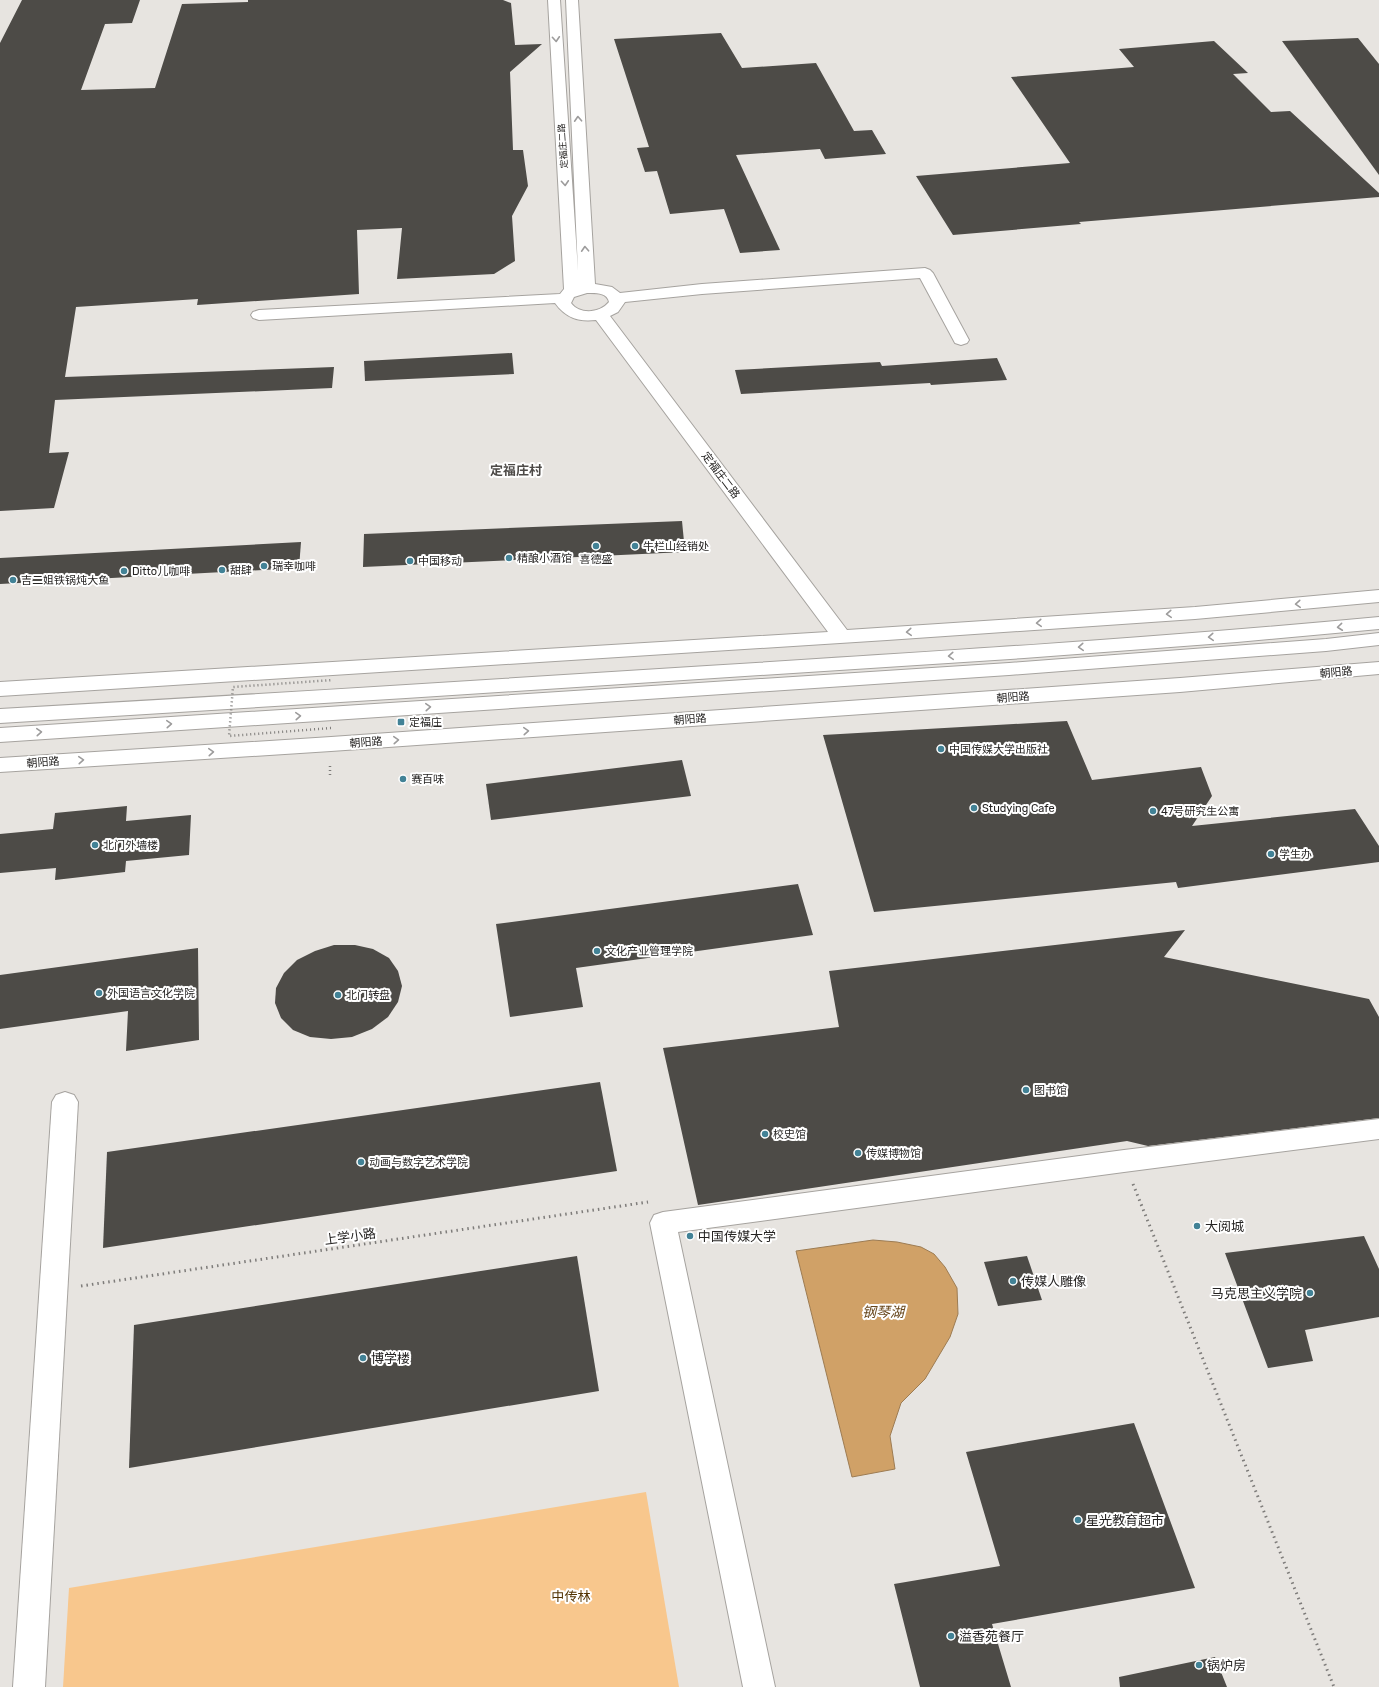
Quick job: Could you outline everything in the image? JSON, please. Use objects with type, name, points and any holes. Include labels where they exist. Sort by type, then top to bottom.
[{"type":"main road","name":"定福庄二路","points":[[554,0],[574,292]]},
{"type":"main road","name":"定福庄二路","points":[[572,0],[574,292]]},
{"type":"main road","points":[[616,298],[702,289],[925,273],[961,340]]},
{"type":"main road","points":[[259,315],[603,289],[612,293],[616,298],[617,303],[613,309],[600,314],[583,315],[570,311],[564,305],[574,292]]},
{"type":"main road","name":"定福庄二路","points":[[600,314],[842,637]]},
{"type":"main road","points":[[0,689],[842,637],[1314,603],[1379,596]]},
{"type":"main road","points":[[0,716],[340,697],[1004,653],[1379,623]]},
{"type":"main road","points":[[0,735],[1009,669],[1326,645],[1379,639]]},
{"type":"main road","name":"朝阳路","points":[[0,765],[338,744],[1172,686],[1379,668]]},
{"type":"main road","points":[[29,1687],[65,1102]]},
{"type":"main road","points":[[759,1687],[663,1223],[1124,1161],[1379,1129]]},
{"type":"path","points":[[332,728],[229,736],[233,687],[333,680]]},
{"type":"path","points":[[1124,1161],[1334,1687]]},
{"type":"path","name":"上学小路","points":[[53,1290],[650,1202]]},
{"type":"green space","name":"中传林","points":[[646,1492],[679,1687],[63,1687],[69,1588]]},
{"type":"water","name":"钢琴湖","points":[[873,1240],[897,1242],[921,1247],[934,1254],[945,1267],[957,1288],[958,1314],[950,1337],[925,1379],[901,1403],[890,1436],[895,1469],[852,1477],[796,1251]]},
{"type":"building","points":[[22,0],[140,0],[132,23],[105,24],[81,90],[155,88],[182,4],[248,2],[248,0],[503,0],[511,3],[515,45],[542,44],[510,72],[513,150],[523,150],[528,186],[512,216],[515,261],[494,274],[397,279],[402,228],[357,230],[359,294],[197,305],[198,299],[76,307],[65,377],[334,367],[332,388],[55,400],[49,453],[69,452],[54,508],[0,511],[0,43]]},
{"type":"building","points":[[721,33],[742,68],[816,63],[854,131],[872,130],[886,154],[825,159],[820,149],[736,155],[780,250],[740,253],[724,209],[670,214],[657,171],[645,172],[637,148],[649,147],[614,39]]},
{"type":"building","points":[[1358,38],[1379,64],[1379,175],[1282,41]]},
{"type":"building","points":[[1214,41],[1248,73],[1233,74],[1271,112],[1290,111],[1379,193],[1379,197],[1079,222],[1081,224],[953,235],[916,176],[1070,163],[1011,77],[1134,67],[1119,49]]},
{"type":"building","points":[[512,353],[514,374],[365,381],[364,361]]},
{"type":"building","points":[[997,358],[1007,380],[741,394],[735,370],[880,362],[882,366]]},
{"type":"building","points":[[682,521],[685,552],[363,567],[364,534]]},
{"type":"building","points":[[301,542],[299,568],[0,584],[0,558]]},
{"type":"building","name":"Studying Cafe","points":[[1067,721],[1092,780],[1201,767],[1212,796],[1192,826],[1355,809],[1379,846],[1379,862],[1178,888],[1176,882],[874,912],[823,735]]},
{"type":"building","points":[[682,760],[691,796],[491,820],[486,784]]},
{"type":"building","name":"北门外墙楼","points":[[127,806],[126,821],[191,815],[189,855],[126,861],[125,872],[55,880],[56,868],[0,873],[0,834],[53,829],[55,813]]},
{"type":"building","name":"文化产业管理学院","points":[[798,884],[813,935],[576,968],[583,1007],[510,1017],[496,924]]},
{"type":"building","name":"图书馆","points":[[1185,930],[1164,957],[1369,999],[1379,1017],[1379,1118],[1148,1146],[1127,1141],[698,1205],[663,1048],[839,1027],[829,971]]},
{"type":"building","name":"北门转盘","points":[[334,945],[355,945],[373,949],[389,958],[398,971],[402,986],[398,1002],[388,1017],[372,1029],[352,1037],[331,1039],[310,1037],[293,1030],[281,1018],[275,1003],[276,988],[284,973],[297,960],[315,951]]},
{"type":"building","name":"外国语言文化学院","points":[[198,948],[199,1040],[126,1051],[128,1011],[0,1029],[0,975]]},
{"type":"building","name":"动画与数字艺术学院","points":[[600,1082],[617,1171],[103,1248],[107,1152]]},
{"type":"building","name":"马克思主义学院","points":[[1364,1236],[1379,1269],[1379,1317],[1305,1330],[1313,1361],[1268,1368],[1225,1253]]},
{"type":"building","name":"博学楼","points":[[577,1256],[599,1391],[129,1468],[134,1325]]},
{"type":"building","name":"传媒人雕像","points":[[1027,1256],[1042,1300],[998,1306],[984,1262]]},
{"type":"building","name":"星光教育超市","points":[[1134,1423],[1195,1588],[992,1624],[1011,1687],[920,1687],[894,1584],[1000,1566],[966,1452]]},
{"type":"building","name":"锅炉房","points":[[1215,1657],[1227,1687],[1120,1687],[1119,1677]]},
{"type":"place","name":"喜德盛","points":[[596,546]]},
{"type":"place","name":"牛栏山经销处","points":[[635,546]]},
{"type":"place","name":"精酿小酒馆","points":[[509,558]]},
{"type":"place","name":"中国移动","points":[[410,561]]},
{"type":"place","name":"瑞幸咖啡","points":[[264,566]]},
{"type":"place","name":"甜肆","points":[[222,570]]},
{"type":"place","name":"Ditto儿咖啡","points":[[124,571]]},
{"type":"place","name":"吉二姐铁锅炖大鱼","points":[[13,580]]},
{"type":"place","name":"定福庄","points":[[401,722]]},
{"type":"place","name":"中国传媒大学出版社","points":[[941,749]]},
{"type":"place","name":"赛百味","points":[[403,779]]},
{"type":"place","name":"Studying Cafe","points":[[974,808]]},
{"type":"place","name":"47号研究生公寓","points":[[1153,811]]},
{"type":"place","name":"北门外墙楼","points":[[95,845]]},
{"type":"place","name":"学生办","points":[[1271,854]]},
{"type":"place","name":"文化产业管理学院","points":[[597,951]]},
{"type":"place","name":"外国语言文化学院","points":[[99,993]]},
{"type":"place","name":"北门转盘","points":[[338,995]]},
{"type":"place","name":"图书馆","points":[[1026,1090]]},
{"type":"place","name":"校史馆","points":[[765,1134]]},
{"type":"place","name":"传媒博物馆","points":[[858,1153]]},
{"type":"place","name":"动画与数字艺术学院","points":[[361,1162]]},
{"type":"place","name":"大阅城","points":[[1197,1226]]},
{"type":"place","name":"中国传媒大学","points":[[690,1236]]},
{"type":"place","name":"传媒人雕像","points":[[1013,1281]]},
{"type":"place","name":"马克思主义学院","points":[[1310,1293]]},
{"type":"place","name":"博学楼","points":[[363,1358]]},
{"type":"place","name":"星光教育超市","points":[[1078,1520]]},
{"type":"place","name":"溢香苑餐厅","points":[[951,1636]]},
{"type":"place","name":"锅炉房","points":[[1199,1665]]},
{"type":"district","name":"定福庄村","points":[[516,470]]}]
